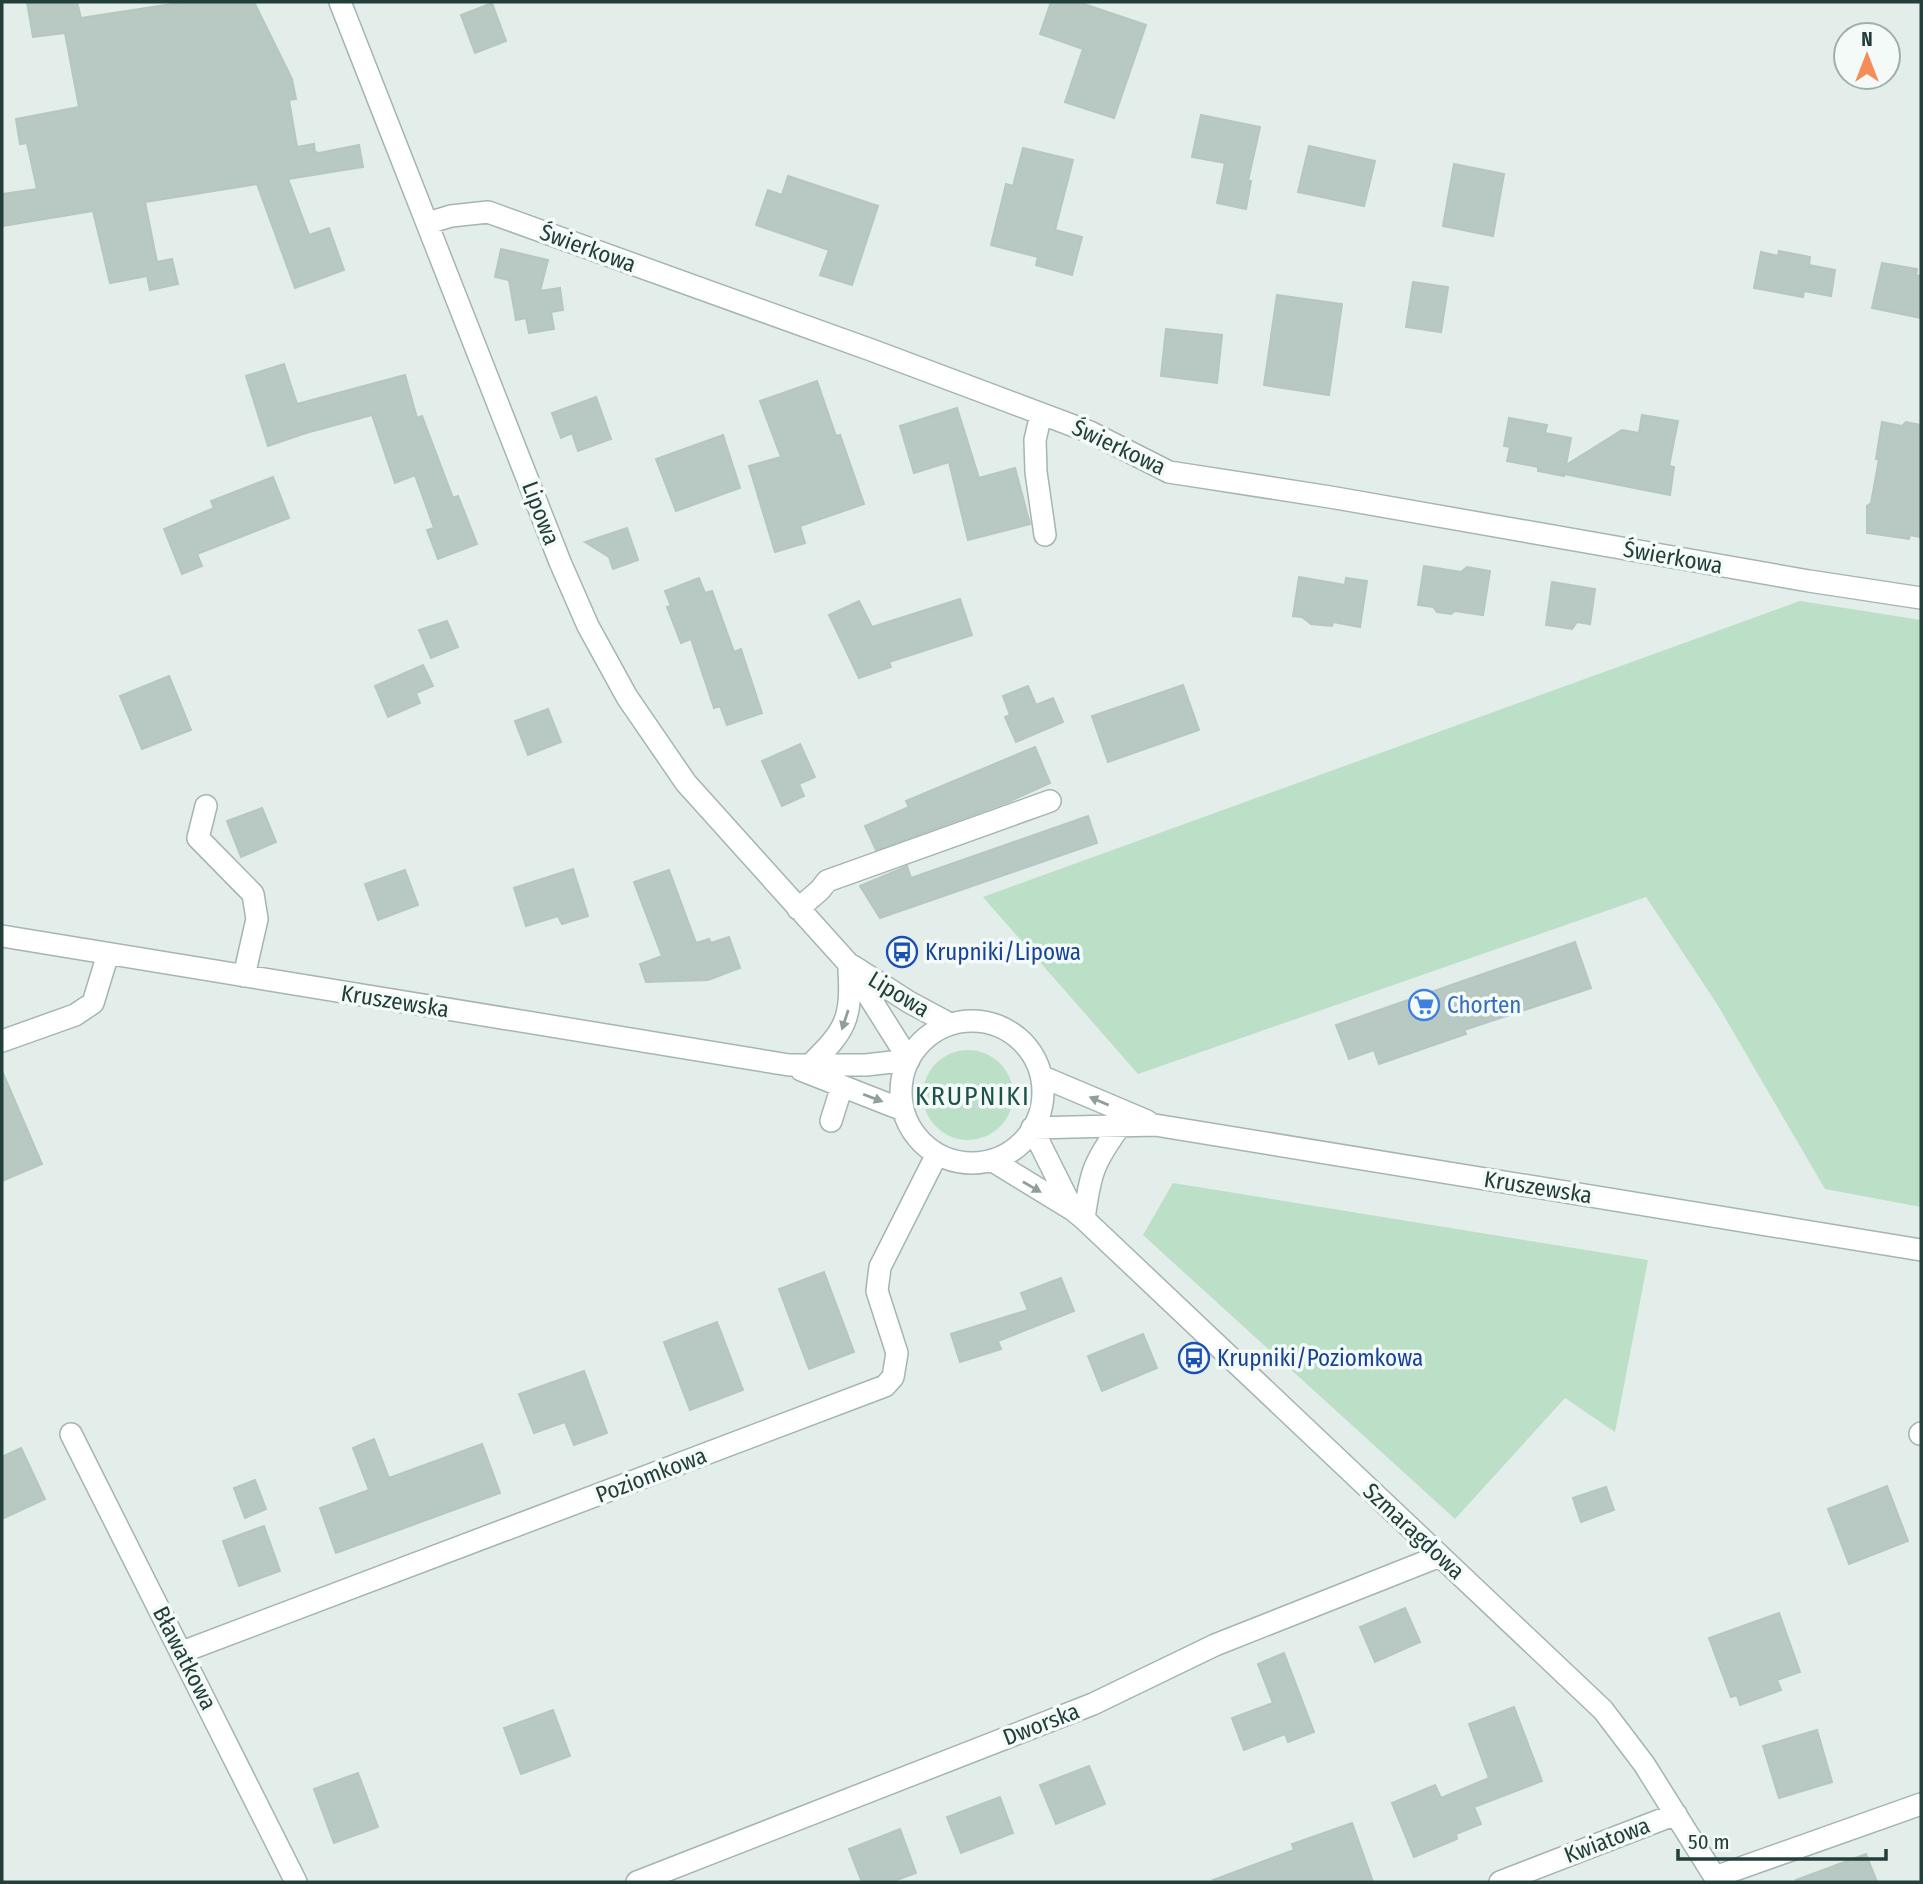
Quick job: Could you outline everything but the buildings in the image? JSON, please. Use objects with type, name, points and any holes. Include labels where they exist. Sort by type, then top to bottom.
[{"type":"street","name":"Lipowa","points":[[340,2],[560,562],[588,626],[627,697],[686,783],[848,963],[909,1060]]},
{"type":"street","name":"Świerkowa","points":[[428,223],[451,216],[488,212],[861,346],[1090,432],[1169,472],[1921,598]]},
{"type":"street","points":[[1041,414],[1035,440],[1036,472],[1045,535]]},
{"type":"street","points":[[798,909],[827,881],[1050,801]]},
{"type":"street","points":[[206,806],[198,838],[253,894],[257,919],[244,976]]},
{"type":"street","name":"Kruszewska","points":[[2,936],[800,1065],[866,1065],[909,1060]]},
{"type":"street","points":[[2,1041],[75,1015],[93,1003],[108,954]]},
{"type":"street","name":"Lipowa","points":[[848,963],[909,1002],[950,1024]]},
{"type":"street","name":"Lipowa","points":[[800,1065],[840,1035],[851,1001],[848,963]]},
{"type":"street","points":[[979,1021],[1007,1030],[1029,1049],[1043,1077],[1042,1106],[1032,1128],[1020,1145],[993,1161],[964,1163],[937,1154],[912,1130],[903,1110],[901,1090],[904,1070],[909,1060],[926,1038],[950,1024],[979,1021]]},
{"type":"street","name":"Kruszewska","points":[[800,1065],[842,1086],[903,1110]]},
{"type":"street","name":"Kruszewska","points":[[1043,1077],[1155,1125]]},
{"type":"street","points":[[831,1121],[842,1086]]},
{"type":"street","name":"Kruszewska","points":[[1032,1128],[1155,1125],[1921,1250]]},
{"type":"street","points":[[1079,1215],[1098,1156],[1120,1126]]},
{"type":"street","name":"Szmaragdowa","points":[[1032,1128],[1079,1215]]},
{"type":"street","name":"Poziomkowa","points":[[182,1652],[885,1386],[893,1377],[897,1353],[877,1291],[880,1267],[937,1154]]},
{"type":"street","name":"Szmaragdowa","points":[[993,1161],[1079,1215],[1603,1710],[1644,1764],[1717,1880]]},
{"type":"street","name":"Bławatkowa","points":[[71,1434],[296,1882]]},
{"type":"street","name":"Dworska","points":[[637,1882],[1093,1704],[1215,1645],[1440,1556]]},
{"type":"street","points":[[1717,1880],[1921,1804]]},
{"type":"street","name":"Kwiatowa","points":[[1500,1882],[1676,1814]]},
{"type":"green space","points":[[1800,601],[1921,620],[1921,1207],[1825,1189],[1717,1004],[1646,897],[1138,1074],[983,897]]},
{"type":"green space","points":[[968,1050],[985,1053],[1000,1063],[1010,1078],[1013,1095],[1010,1112],[1000,1127],[985,1137],[968,1140],[951,1137],[936,1127],[926,1112],[923,1095],[926,1078],[936,1063],[951,1053]]},
{"type":"green space","points":[[1173,1183],[1648,1260],[1615,1432],[1565,1398],[1455,1519],[1143,1235]]},
{"type":"place","name":"Krupniki/Lipowa","points":[[902,952]]},
{"type":"place","name":"Chorten","points":[[1424,1005]]},
{"type":"place","name":"Krupniki/Poziomkowa","points":[[1194,1358]]},
{"type":"district","name":"KRUPNIKI","points":[[973,1096]]}]
